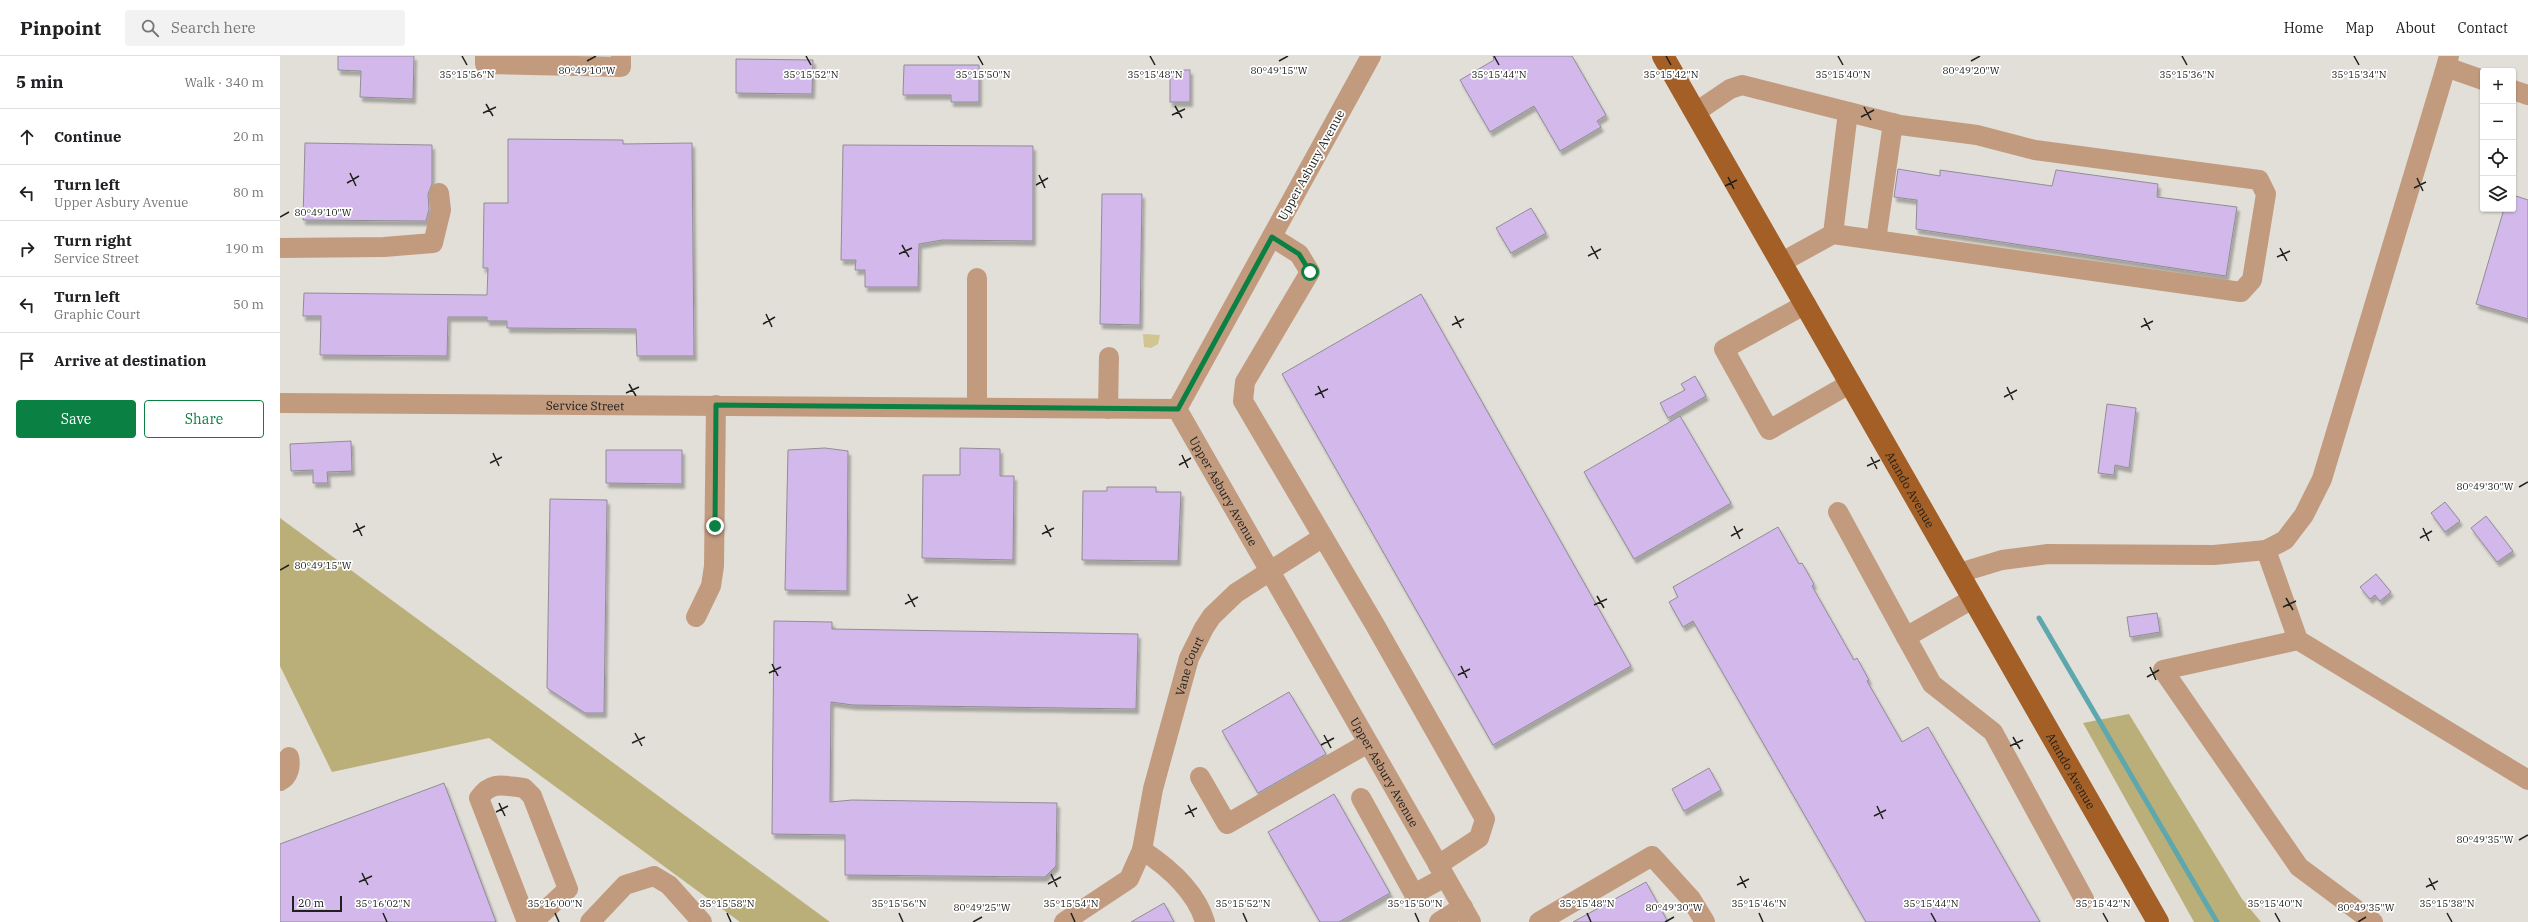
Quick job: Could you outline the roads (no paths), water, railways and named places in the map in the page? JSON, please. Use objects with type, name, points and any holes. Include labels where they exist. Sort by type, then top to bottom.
[{"type":"main road","name":"Atando Avenue","points":[[1663,56],[2158,922]]},
{"type":"street","points":[[485,56],[485,64],[621,66],[621,56]]},
{"type":"street","name":"Upper Asbury Avenue","points":[[1371,56],[1178,409],[1467,915]]},
{"type":"street","points":[[1959,573],[2002,560],[2048,554],[2214,555],[2266,550],[2285,540],[2304,515],[2322,479],[2448,61],[2480,78]]},
{"type":"street","points":[[1696,112],[1730,89],[1742,85],[1893,123],[1977,135],[2035,150],[2259,180],[2266,194],[2252,280],[2241,292],[1833,234],[1782,262]]},
{"type":"street","points":[[2516,91],[2528,95]]},
{"type":"street","points":[[1833,234],[1848,112]]},
{"type":"street","points":[[1876,240],[1893,123]]},
{"type":"street","points":[[280,248],[384,247],[433,243],[440,210],[439,193]]},
{"type":"street","points":[[1272,237],[1299,254],[1310,272],[1245,382],[1243,401],[1485,819],[1479,838],[1414,894],[1361,798]]},
{"type":"street","points":[[977,278],[978,407]]},
{"type":"street","points":[[1806,304],[1724,349],[1769,430],[1851,383]]},
{"type":"street","points":[[1108,357],[1108,409]]},
{"type":"street","name":"Service Street","points":[[280,403],[1178,409]]},
{"type":"street","points":[[696,617],[711,586],[714,566],[716,405]]},
{"type":"street","points":[[1838,512],[1932,684],[1993,732],[2084,899]]},
{"type":"street","name":"Vane Court","points":[[1064,922],[1129,879],[1142,850],[1153,790],[1189,658],[1199,636],[1212,616],[1226,601],[1269,570],[1323,537]]},
{"type":"street","points":[[2266,550],[2298,640],[2528,780]]},
{"type":"street","points":[[1906,637],[1974,598]]},
{"type":"street","points":[[2298,640],[2163,670],[2300,867],[2373,922]]},
{"type":"street","points":[[1200,777],[1227,824],[1368,743]]},
{"type":"street","points":[[280,781],[287,775],[289,770],[289,757]]},
{"type":"street","points":[[526,922],[479,798],[484,790],[493,785],[524,788],[532,796],[568,889],[533,922]]},
{"type":"street","points":[[1142,850],[1168,867],[1201,909],[1205,922]]},
{"type":"street","points":[[1539,922],[1652,856],[1691,899],[1705,922]]},
{"type":"street","points":[[590,922],[625,885],[654,876],[669,885],[702,922]]},
{"type":"street","points":[[1439,922],[1467,915]]},
{"type":"waterway","points":[[2039,618],[2217,922]]}]
